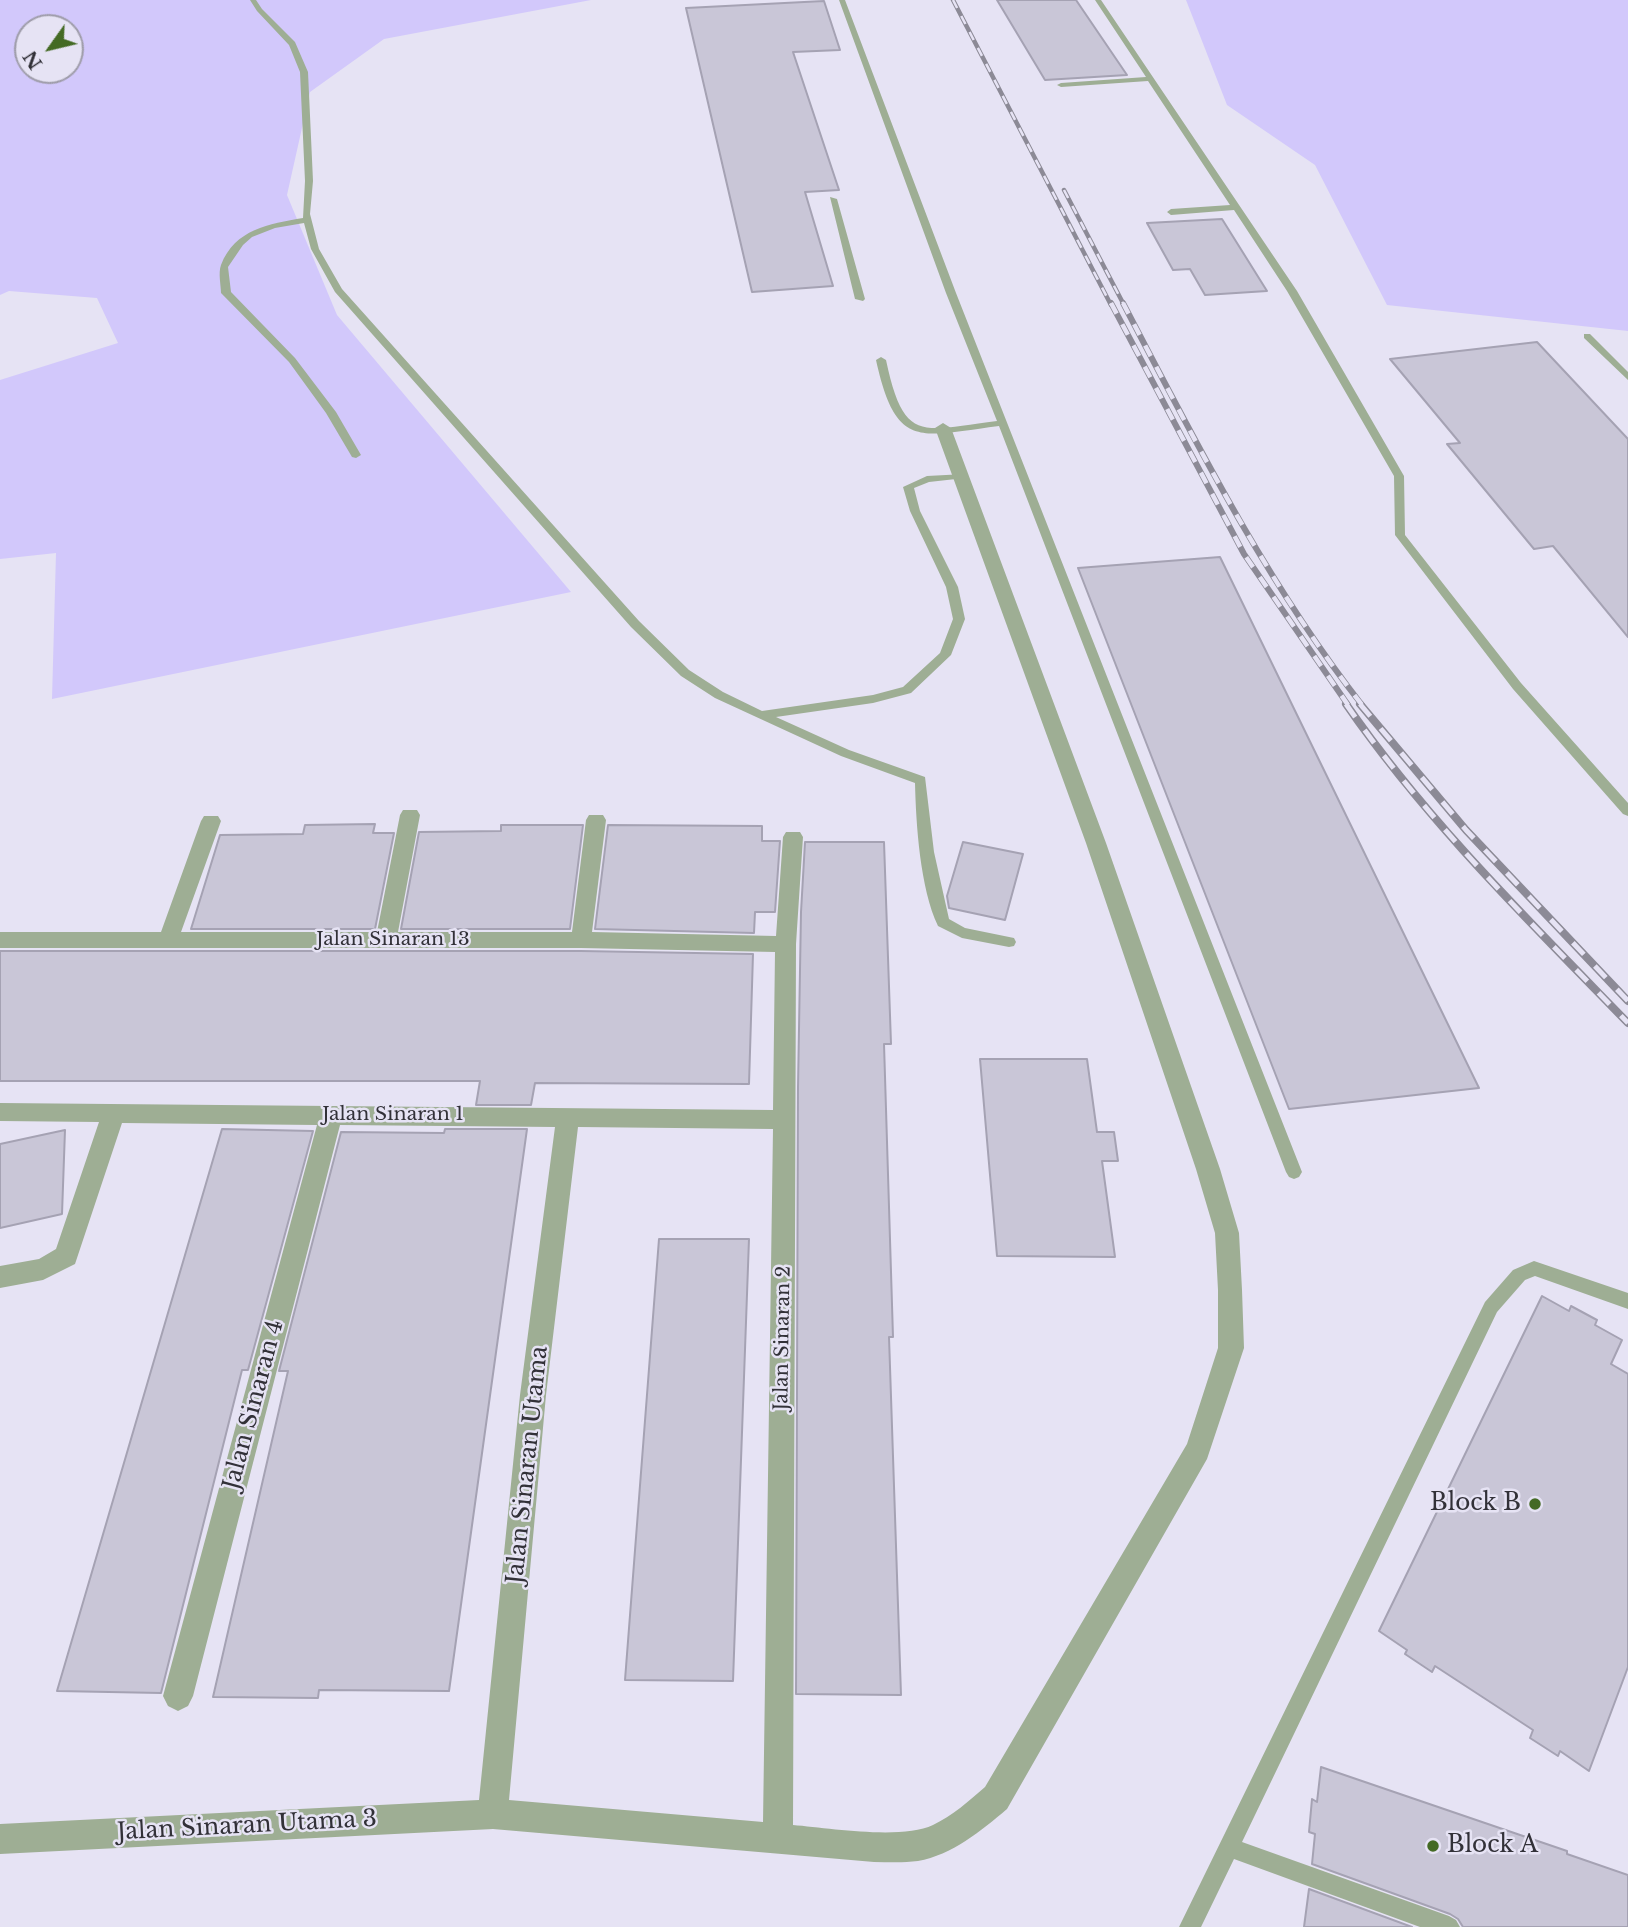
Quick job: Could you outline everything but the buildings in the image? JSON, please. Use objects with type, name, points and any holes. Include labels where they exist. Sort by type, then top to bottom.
[{"type":"street","name":"Jalan Sinaran Utama 3","points":[[0,1839],[493,1814],[874,1847],[920,1844],[945,1835],[969,1821],[996,1798],[1198,1450],[1231,1348],[1227,1233],[1208,1169],[1096,843],[943,428]]},
{"type":"street","points":[[386,940],[410,815]]},
{"type":"street","points":[[581,940],[596,820]]},
{"type":"street","points":[[168,940],[211,821]]},
{"type":"street","name":"Jalan Sinaran 2","points":[[778,1839],[786,944],[793,837]]},
{"type":"street","name":"Jalan Sinaran 13","points":[[0,940],[581,940],[786,944]]},
{"type":"street","name":"Jalan Sinaran 1","points":[[0,1112],[785,1120]]},
{"type":"street","points":[[0,1277],[43,1269],[66,1256],[114,1112]]},
{"type":"street","name":"Jalan Sinaran 4","points":[[178,1696],[331,1115]]},
{"type":"street","name":"Jalan Sinaran Utama","points":[[493,1814],[533,1395],[568,1116]]},
{"type":"lane","points":[[253,0],[259,10],[292,44],[304,72],[308,220],[315,248],[338,290],[635,624],[685,673],[719,695],[760,715],[845,753],[921,780],[922,813],[929,864],[943,922],[962,933],[1009,942]]},
{"type":"lane","points":[[842,0],[951,293],[1294,1172]]},
{"type":"lane","points":[[1098,0],[1292,291],[1399,476],[1400,535],[1517,686],[1628,811]]},
{"type":"lane","points":[[1061,85],[1149,79]]},
{"type":"lane","points":[[833,199],[860,299]]},
{"type":"lane","points":[[1171,212],[1236,207]]},
{"type":"lane","points":[[308,220],[273,226],[249,235],[240,243],[224,267],[226,293],[292,360],[331,412],[356,455]]},
{"type":"lane","points":[[1587,336],[1628,377]]},
{"type":"lane","points":[[881,360],[888,393],[903,419],[919,430],[1003,423]]},
{"type":"lane","points":[[760,715],[873,699],[906,690],[945,656],[959,619],[952,587],[915,511],[908,487],[927,479],[961,477]]},
{"type":"lane","points":[[1190,1927],[1491,1307],[1519,1275],[1534,1268],[1628,1301]]},
{"type":"lane","points":[[1229,1847],[1449,1927]]},
{"type":"shaded area","points":[[0,0],[591,0],[384,39],[310,92],[287,195],[337,315],[571,592],[52,699],[56,553],[0,559],[0,380],[118,343],[97,298],[9,291],[0,295]]},
{"type":"shaded area","points":[[1186,0],[1628,0],[1628,331],[1387,305],[1315,165],[1227,105]]},
{"type":"railway","points":[[953,0],[1111,305]]},
{"type":"railway","points":[[1064,190],[1124,305]]},
{"type":"railway","points":[[1111,303],[1244,554],[1348,705]]},
{"type":"railway","points":[[1123,303],[1205,458],[1263,560],[1294,610],[1362,705]]},
{"type":"railway","points":[[1346,704],[1410,789],[1480,869],[1628,1023]]},
{"type":"railway","points":[[1360,704],[1466,830],[1628,1001]]},
{"type":"place","name":"Block B","points":[[1535,1504]]},
{"type":"place","name":"Block A","points":[[1433,1846]]}]
